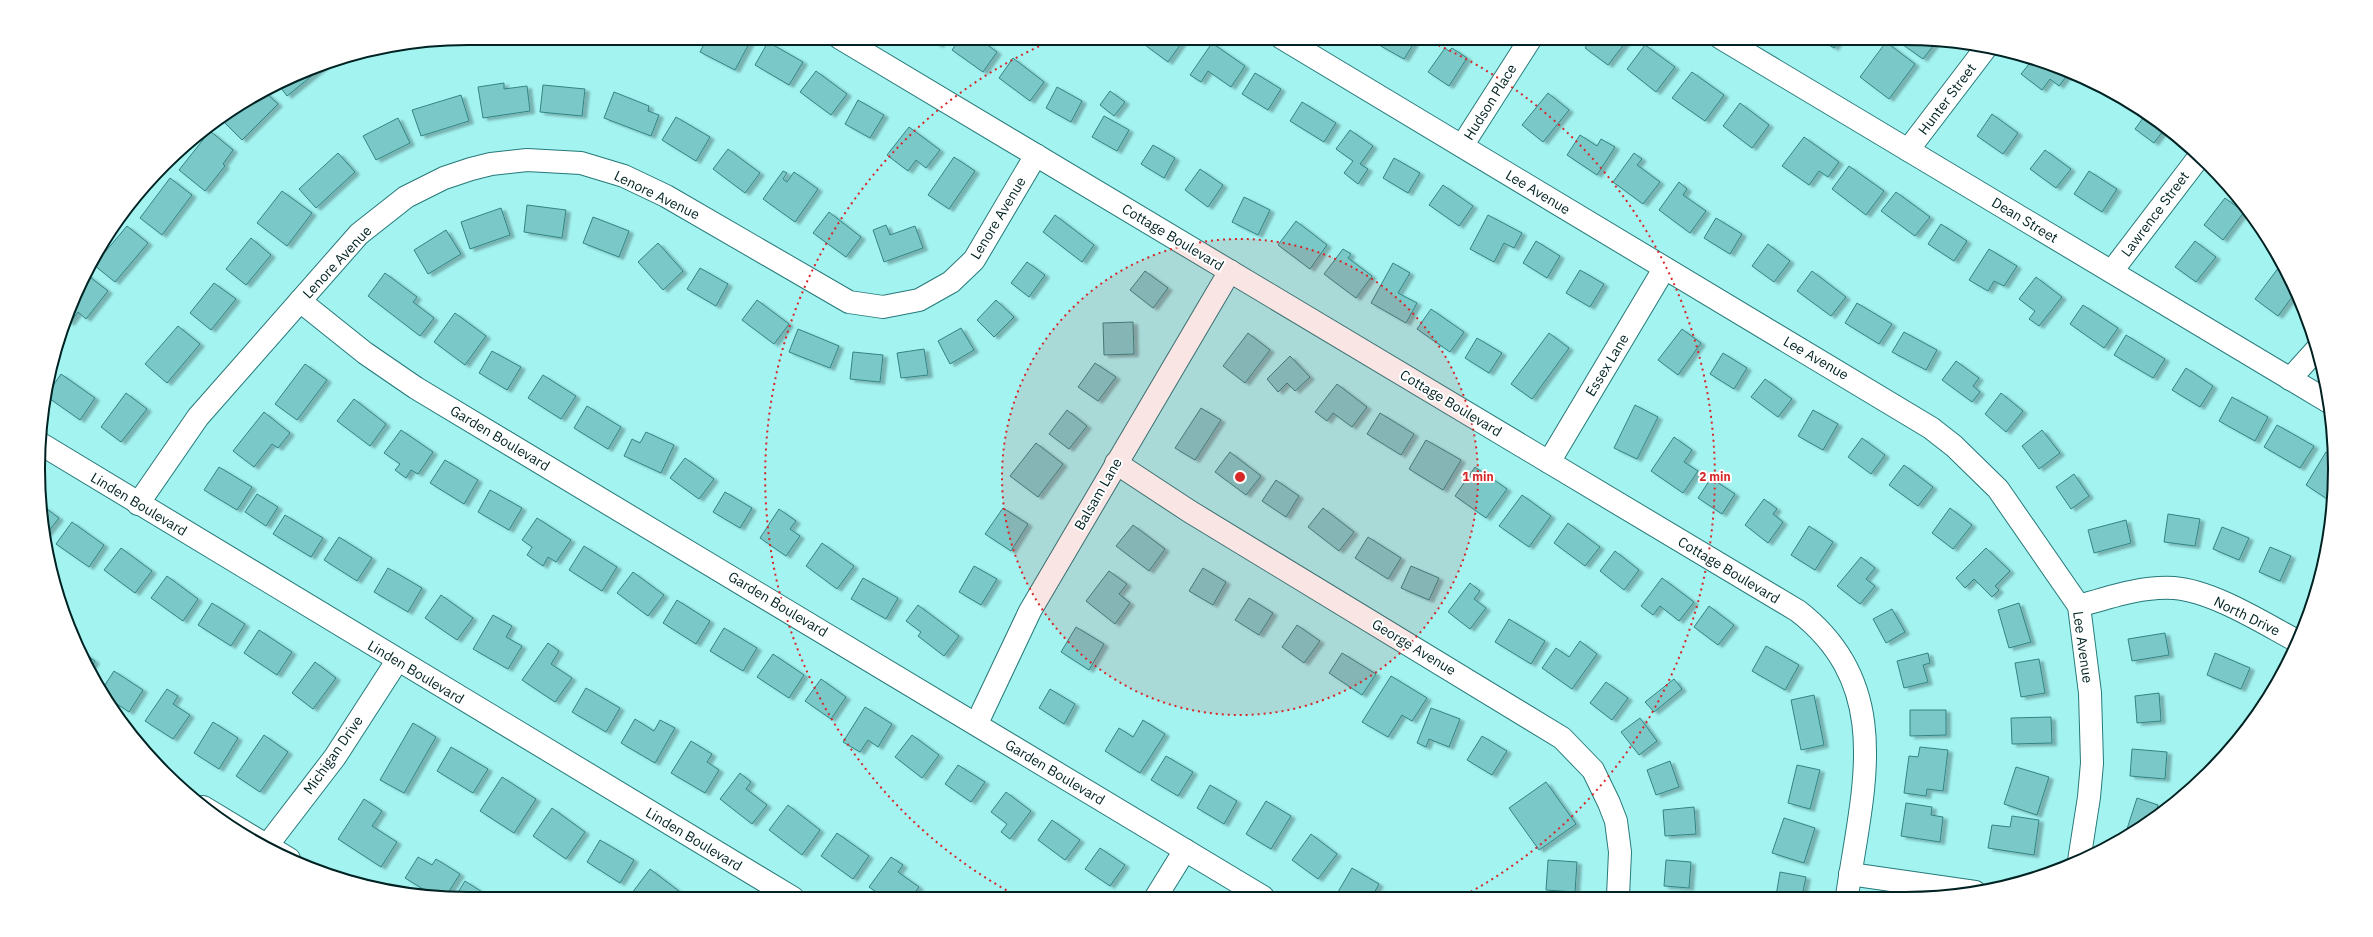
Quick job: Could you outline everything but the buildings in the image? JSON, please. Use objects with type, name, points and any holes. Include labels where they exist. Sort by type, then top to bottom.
[{"type":"street","name":"Cottage Boulevard","points":[[852,45],[1798,611],[1818,627],[1835,646],[1855,685],[1865,729],[1865,764],[1848,892]]},
{"type":"street","name":"Lee Avenue","points":[[1294,45],[1664,269],[1863,386],[1931,428],[1954,446],[1998,489],[2079,606],[2090,693],[2092,763],[2081,853]]},
{"type":"street","name":"Hudson Place","points":[[1462,146],[1527,45]]},
{"type":"street","name":"Dean Street","points":[[1733,45],[2322,398]]},
{"type":"street","name":"Hunter Street","points":[[1908,150],[1982,52]]},
{"type":"street","name":"Lenore Avenue","points":[[138,504],[198,417],[359,234],[406,197],[444,178],[471,169],[527,160],[581,163],[624,176],[666,196],[848,302],[883,307],[919,300],[951,282],[974,260],[1036,155]]},
{"type":"street","name":"Lawrence Street","points":[[2112,271],[2196,161]]},
{"type":"street","name":"Essex Lane","points":[[1549,462],[1664,269]]},
{"type":"street","name":"Balsam Lane","points":[[977,723],[1030,611],[1230,271]]},
{"type":"street","name":"Garden Boulevard","points":[[300,301],[365,353],[416,388],[977,723],[1255,892]]},
{"type":"street","points":[[2290,379],[2313,354]]},
{"type":"street","name":"Linden Boulevard","points":[[46,447],[397,661],[783,892]]},
{"type":"street","name":"George Avenue","points":[[1116,463],[1189,511],[1562,738],[1593,770],[1611,809],[1620,852],[1618,892]]},
{"type":"street","name":"North Drive","points":[[2079,606],[2133,591],[2175,588],[2217,600],[2292,639]]},
{"type":"street","name":"Michigan Drive","points":[[269,842],[335,757],[397,661]]},
{"type":"street","points":[[1159,892],[1185,850]]},
{"type":"street","points":[[1850,874],[1953,889]]}]
